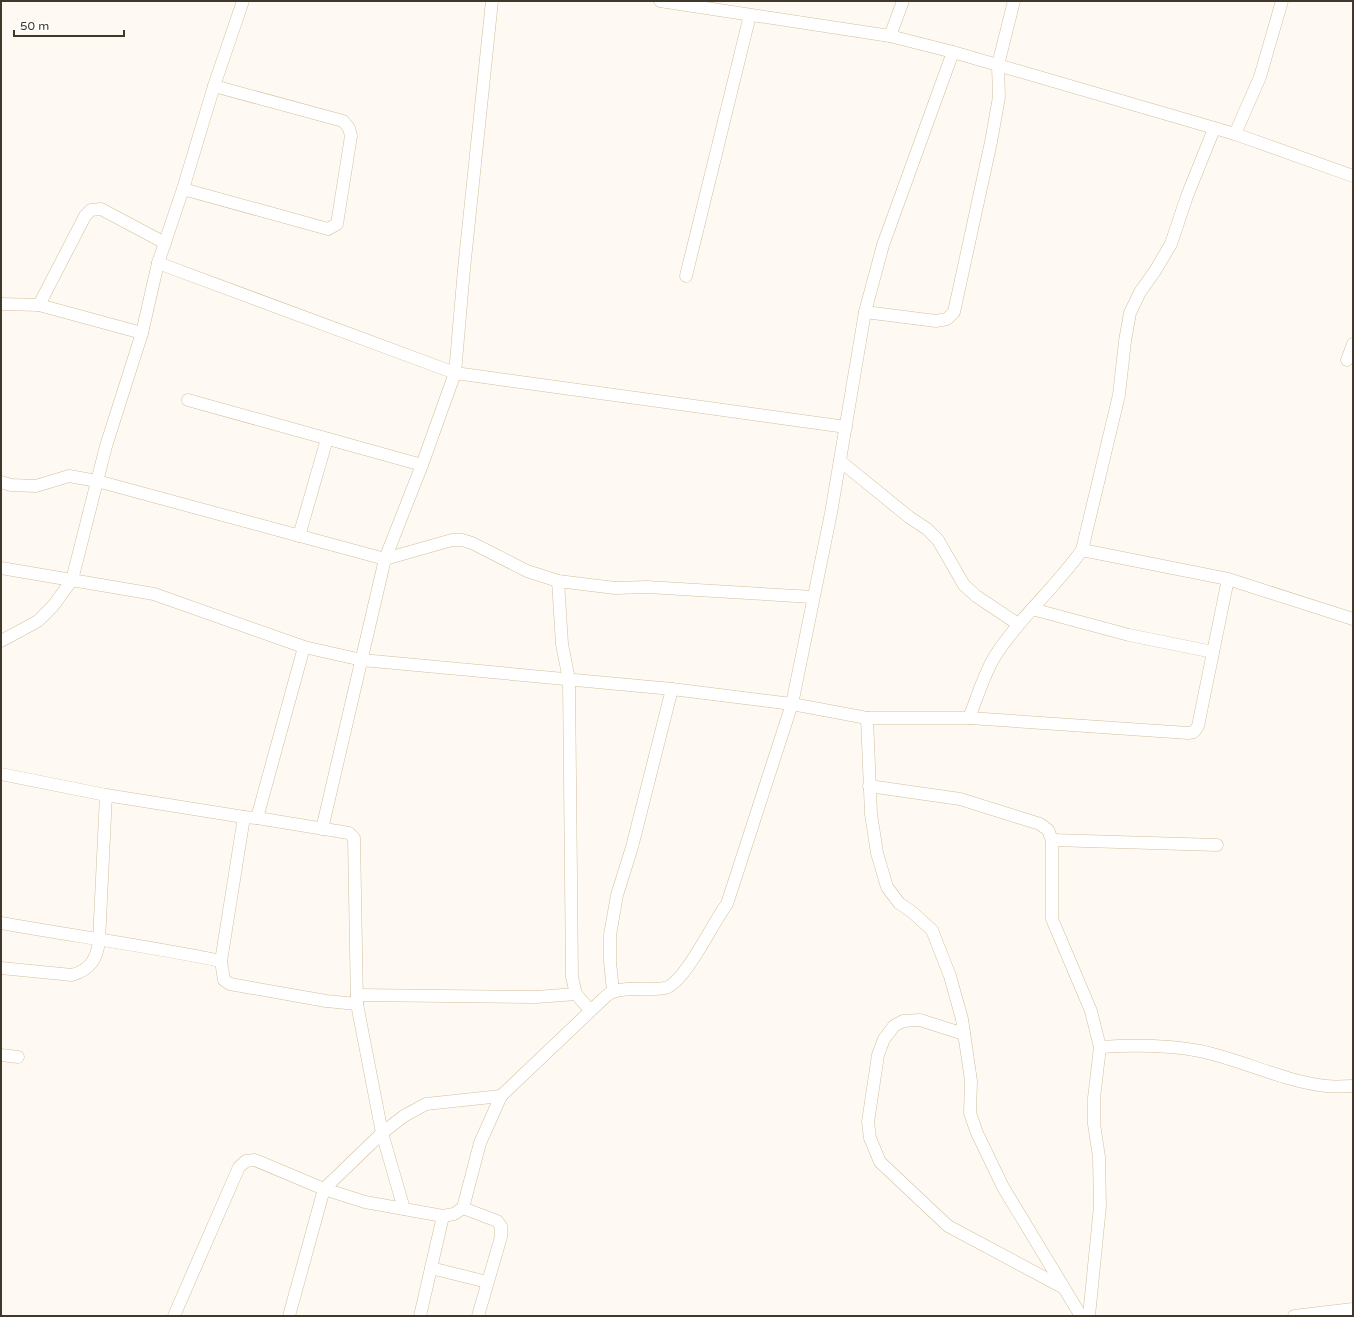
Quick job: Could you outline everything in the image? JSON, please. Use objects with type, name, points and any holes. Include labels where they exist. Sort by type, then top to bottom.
[{"type":"street","points":[[1,641],[38,620],[53,606],[72,580],[106,446],[142,333],[158,263],[183,189],[214,86],[243,1]]},
{"type":"street","points":[[322,829],[385,559],[422,465],[455,373],[464,269],[492,1]]},
{"type":"street","points":[[660,1],[890,36],[954,52],[1234,134],[1353,176]]},
{"type":"street","points":[[890,36],[904,1]]},
{"type":"street","points":[[864,312],[936,321],[947,318],[954,312],[999,97],[998,65],[1014,1]]},
{"type":"street","points":[[1234,134],[1260,77],[1282,1]]},
{"type":"street","points":[[686,276],[750,15]]},
{"type":"street","points":[[174,1316],[239,1167],[246,1161],[255,1160],[324,1189],[364,1202],[443,1216],[454,1214],[463,1208],[480,1143],[501,1096],[590,1010],[613,991],[667,987],[687,970],[715,919],[727,904],[792,704],[840,461],[864,312],[883,245],[954,52]]},
{"type":"street","points":[[183,189],[328,229],[337,224],[350,136],[349,128],[343,121],[214,86]]},
{"type":"street","points":[[969,718],[994,657],[1018,624],[1067,571],[1082,550],[1119,395],[1125,341],[1130,313],[1140,292],[1155,271],[1170,244],[1214,128]]},
{"type":"street","points":[[39,305],[85,216],[91,210],[101,209],[164,243]]},
{"type":"street","points":[[158,263],[455,373],[846,427]]},
{"type":"street","points":[[1,304],[39,305],[142,333]]},
{"type":"street","points":[[1347,360],[1353,344]]},
{"type":"street","points":[[188,400],[422,465]]},
{"type":"street","points":[[299,536],[327,439]]},
{"type":"street","points":[[840,461],[909,517],[926,528],[938,540],[964,585],[976,596],[1018,624]]},
{"type":"street","points":[[1,482],[11,485],[36,486],[69,476],[97,481],[385,559],[452,540],[462,540],[472,543],[527,571],[558,581],[615,588],[647,587],[814,597]]},
{"type":"street","points":[[1082,550],[1228,579],[1353,619]]},
{"type":"street","points":[[1,568],[154,594],[304,647],[362,660],[672,689],[792,704],[867,718],[969,718],[1194,732],[1198,726],[1228,579]]},
{"type":"street","points":[[558,581],[562,644],[569,680],[572,977],[576,994],[590,1010]]},
{"type":"street","points":[[1032,608],[1129,634],[1213,652]]},
{"type":"street","points":[[257,818],[304,647]]},
{"type":"street","points":[[613,991],[610,962],[610,935],[617,895],[632,846],[672,689]]},
{"type":"street","points":[[867,718],[871,814],[877,853],[887,888],[898,903],[912,912],[932,930],[950,976],[962,1019],[971,1081],[970,1113],[977,1133],[1003,1187],[1081,1316]]},
{"type":"street","points":[[1,774],[106,795],[349,833],[354,838],[357,999],[382,1133],[404,1209]]},
{"type":"street","points":[[869,786],[960,799],[1040,824],[1048,830],[1052,840],[1052,919],[1091,1011],[1100,1048],[1094,1098],[1094,1124],[1098,1157],[1100,1206],[1089,1316]]},
{"type":"street","points":[[1,968],[72,975],[82,972],[90,967],[98,953],[106,795]]},
{"type":"street","points":[[244,817],[221,961],[224,980],[230,984],[326,1001],[357,999],[536,997],[576,994]]},
{"type":"street","points":[[1052,840],[1217,845]]},
{"type":"street","points":[[1,923],[99,941],[157,948],[221,961]]},
{"type":"street","points":[[964,1034],[920,1020],[903,1021],[894,1026],[884,1039],[878,1055],[868,1122],[870,1138],[880,1162],[948,1226],[1065,1289]]},
{"type":"street","points":[[1100,1048],[1150,1046],[1199,1051],[1234,1060],[1274,1075],[1326,1086],[1353,1086]]},
{"type":"street","points":[[1,1055],[18,1057]]},
{"type":"street","points":[[290,1316],[324,1189],[382,1133],[404,1116],[426,1104],[501,1096]]},
{"type":"street","points":[[463,1208],[497,1221],[501,1226],[501,1238],[478,1316]]},
{"type":"street","points":[[420,1316],[443,1216]]},
{"type":"street","points":[[431,1268],[487,1282]]},
{"type":"street","points":[[1294,1316],[1353,1309]]}]
